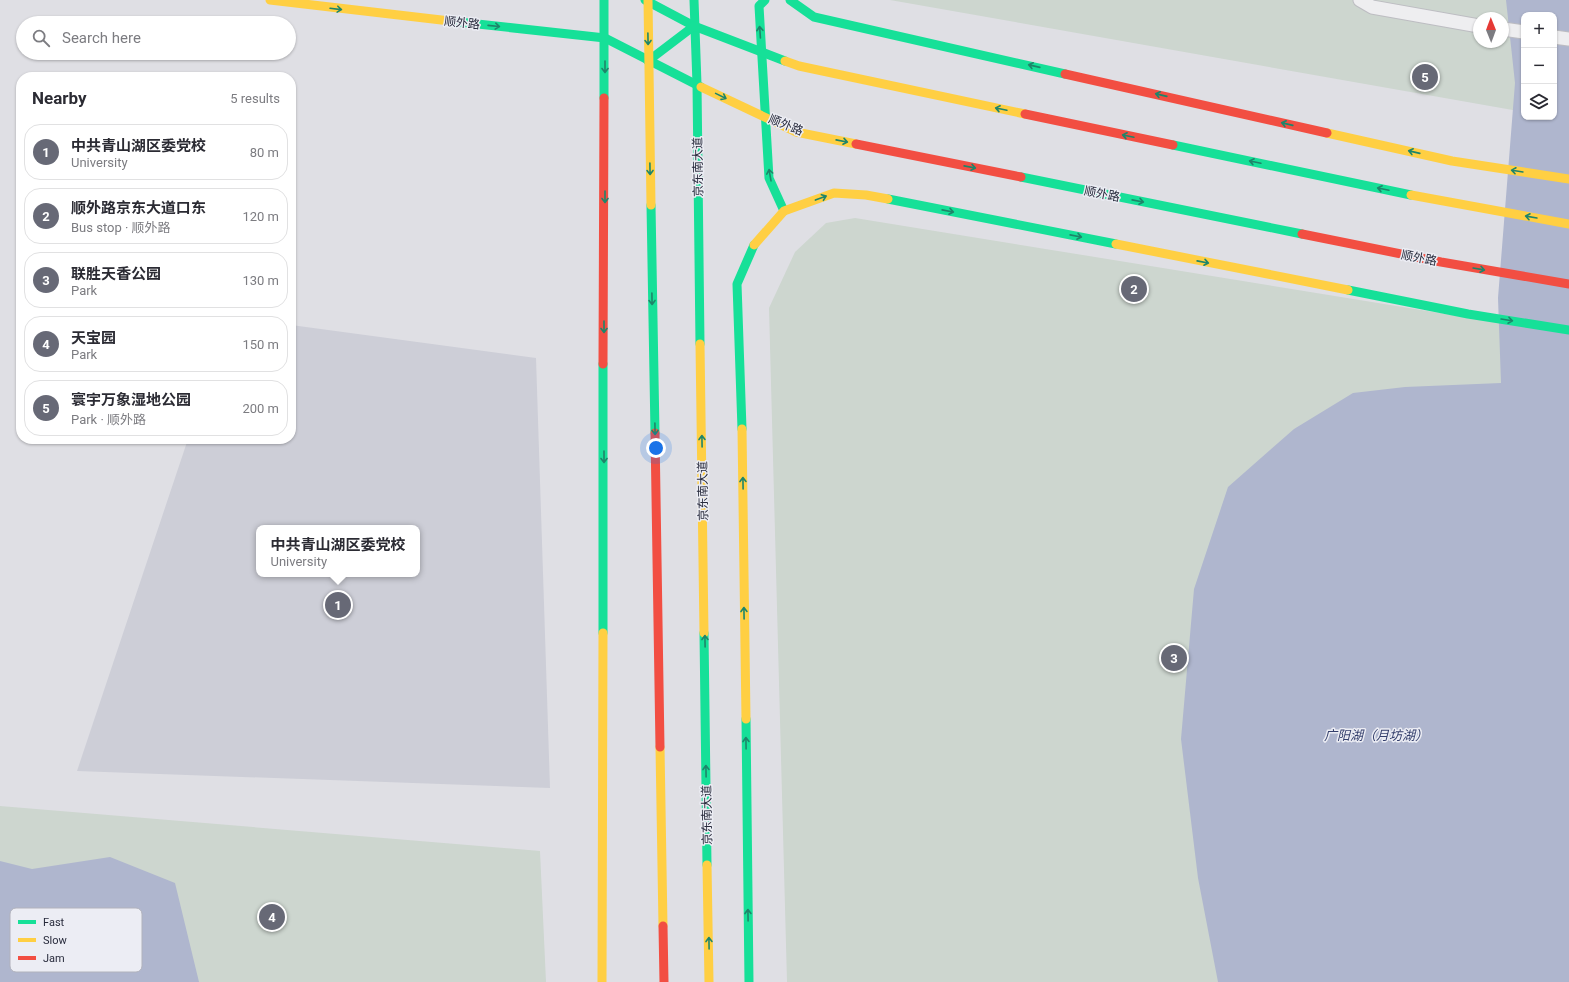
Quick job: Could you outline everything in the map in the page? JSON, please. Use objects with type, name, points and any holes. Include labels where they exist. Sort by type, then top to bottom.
[{"type":"main road","name":"顺外路","points":[[270,0],[336,9],[605,38],[648,61],[796,132],[1441,262],[1569,284]]},
{"type":"main road","points":[[602,982],[604,0]]},
{"type":"main road","points":[[664,982],[647,0],[694,26],[799,66],[1421,198],[1569,224]]},
{"type":"main road","name":"京东南大道","points":[[694,0],[697,84],[709,982]]},
{"type":"main road","points":[[765,0],[759,6],[770,178],[784,211]]},
{"type":"main road","points":[[790,0],[814,16],[1452,161],[1569,179]]},
{"type":"main road","points":[[648,61],[694,26]]},
{"type":"main road","points":[[749,982],[742,409],[737,284],[755,244],[784,211],[834,193],[866,195],[1468,314],[1569,330]]},
{"type":"lane","points":[[1360,0],[1372,7],[1473,25]]},
{"type":"lane","points":[[1509,30],[1521,32]]},
{"type":"lane","points":[[1557,37],[1569,39]]},
{"type":"shaded area","points":[[890,0],[1569,0],[1569,120],[1557,118],[1557,12],[1521,12],[1521,111]]},
{"type":"shaded area","points":[[855,218],[1569,334],[1569,982],[787,982],[769,308],[795,252],[826,223]]},
{"type":"shaded area","points":[[296,326],[536,358],[550,788],[77,771],[186,444],[296,444]]},
{"type":"shaded area","points":[[0,806],[540,851],[546,982],[0,982]]},
{"type":"water","name":"广阳湖（月坊湖）","points":[[1506,0],[1569,0],[1569,982],[1218,982],[1198,878],[1181,739],[1194,589],[1228,487],[1294,429],[1353,393],[1405,387],[1501,383],[1498,298],[1515,83],[1509,28],[1509,12],[1507,12]]},
{"type":"water","points":[[110,857],[175,883],[199,982],[0,982],[0,861],[32,869]]},
{"type":"traffic: fast","points":[[604,0],[604,98]]},
{"type":"traffic: fast","points":[[645,0],[694,26]]},
{"type":"traffic: fast","points":[[694,0],[697,84],[700,344]]},
{"type":"traffic: fast","points":[[765,0],[759,6],[769,178],[784,211]]},
{"type":"traffic: fast","points":[[790,0],[814,17],[1065,74]]},
{"type":"traffic: fast","points":[[450,21],[605,38],[701,87]]},
{"type":"traffic: fast","points":[[648,61],[694,26],[785,61]]},
{"type":"traffic: fast","points":[[1173,145],[1411,195]]},
{"type":"traffic: fast","points":[[1021,177],[1302,234]]},
{"type":"traffic: fast","points":[[888,199],[1116,244]]},
{"type":"traffic: fast","points":[[651,205],[655,433]]},
{"type":"traffic: fast","points":[[742,429],[737,284],[754,245]]},
{"type":"traffic: fast","points":[[1348,290],[1468,314],[1569,330]]},
{"type":"traffic: fast","points":[[603,364],[603,633]]},
{"type":"traffic: fast","points":[[704,633],[707,865]]},
{"type":"traffic: fast","points":[[746,719],[749,982]]},
{"type":"traffic: slow","points":[[270,0],[450,21]]},
{"type":"traffic: slow","points":[[648,0],[651,205]]},
{"type":"traffic: slow","points":[[785,61],[799,66],[1025,114]]},
{"type":"traffic: slow","points":[[701,87],[796,132],[856,144]]},
{"type":"traffic: slow","points":[[1327,133],[1452,161],[1569,179]]},
{"type":"traffic: slow","points":[[754,245],[784,211],[834,193],[866,195],[888,199]]},
{"type":"traffic: slow","points":[[1411,195],[1569,224]]},
{"type":"traffic: slow","points":[[1116,244],[1348,290]]},
{"type":"traffic: slow","points":[[700,344],[704,633]]},
{"type":"traffic: slow","points":[[742,429],[746,719]]},
{"type":"traffic: slow","points":[[602,982],[603,633]]},
{"type":"traffic: slow","points":[[660,747],[663,926]]},
{"type":"traffic: slow","points":[[707,865],[709,982]]},
{"type":"traffic: jam","points":[[1065,74],[1327,133]]},
{"type":"traffic: jam","points":[[603,364],[604,98]]},
{"type":"traffic: jam","points":[[1025,114],[1173,145]]},
{"type":"traffic: jam","points":[[856,144],[1021,177]]},
{"type":"traffic: jam","points":[[1302,234],[1441,262],[1569,284]]},
{"type":"traffic: jam","points":[[655,433],[660,747]]},
{"type":"traffic: jam","points":[[663,926],[664,982]]},
{"type":"place","name":"寰宇万象湿地公园","points":[[1425,77]]},
{"type":"place","name":"顺外路京东大道口东","points":[[1134,289]]},
{"type":"place","name":"中共青山湖区委党校","points":[[338,605]]},
{"type":"place","name":"联胜天香公园","points":[[1174,658]]},
{"type":"place","name":"天宝园","points":[[272,917]]}]
